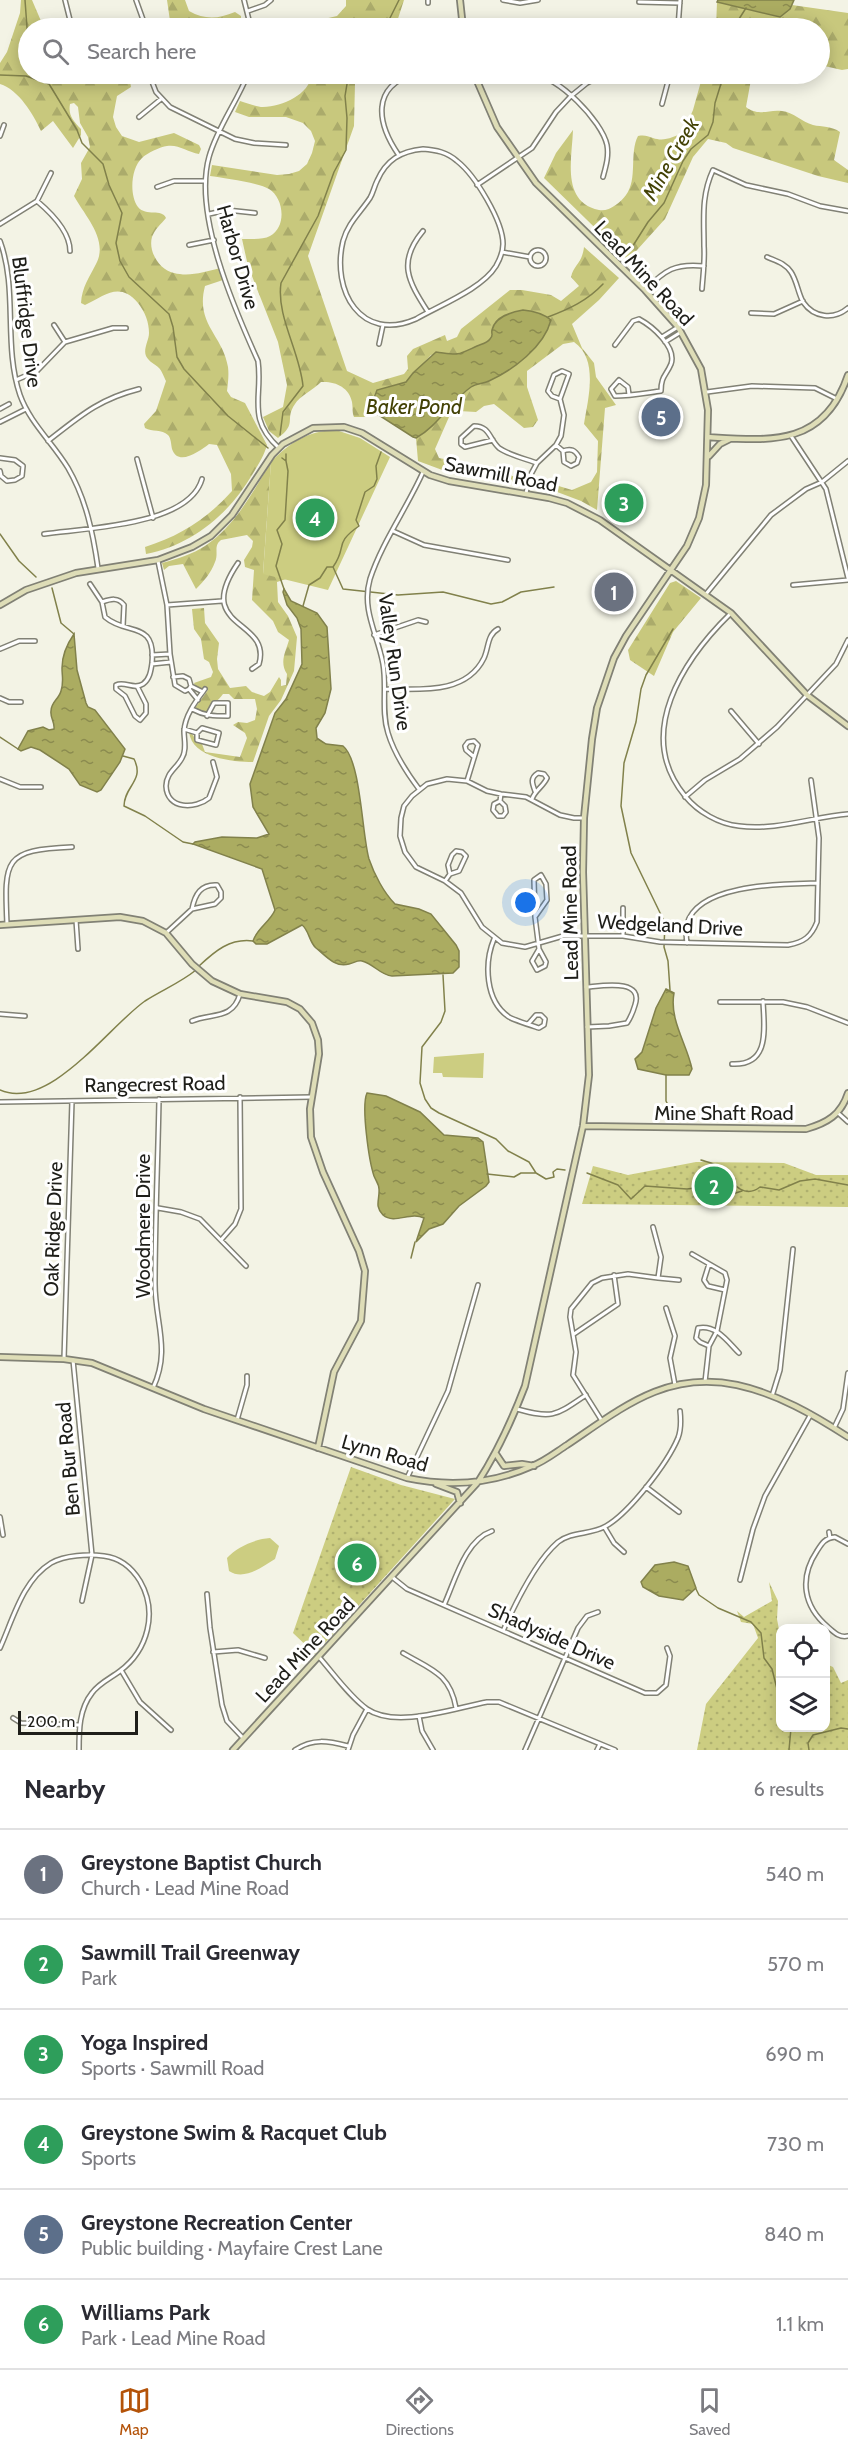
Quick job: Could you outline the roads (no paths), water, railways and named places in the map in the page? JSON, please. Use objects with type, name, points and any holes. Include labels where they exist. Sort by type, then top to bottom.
[{"type":"main road","points":[[460,0],[462,18]]},
{"type":"main road","name":"Lead Mine Road","points":[[232,1750],[478,1482],[496,1454],[517,1409],[525,1386],[583,1126],[589,1075],[584,936],[584,818],[589,754],[604,682],[626,636],[687,546],[705,498],[708,458],[707,393],[695,355],[679,329],[645,290],[556,205],[517,158],[497,128],[478,84]]},
{"type":"main road","points":[[708,437],[768,440],[791,436],[816,424],[837,399],[848,375]]},
{"type":"main road","name":"Sawmill Road","points":[[0,606],[26,590],[66,576],[98,568],[158,560],[192,547],[211,536],[237,508],[279,448],[294,436],[313,428],[345,427],[362,433],[423,472],[448,481],[526,493],[567,503],[600,520],[731,613],[807,695],[848,726]]},
{"type":"main road","points":[[708,458],[720,444],[732,438]]},
{"type":"main road","points":[[0,924],[132,918],[153,924],[166,933],[200,972],[228,990],[287,1002],[300,1009],[312,1023],[318,1040],[319,1054],[310,1127],[314,1148],[359,1251],[365,1271],[361,1322],[334,1372],[318,1448]]},
{"type":"main road","points":[[838,1113],[848,1093]]},
{"type":"main road","name":"Mine Shaft Road","points":[[583,1126],[793,1130],[819,1125],[838,1113]]},
{"type":"main road","name":"Lynn Road","points":[[0,1357],[64,1359],[106,1368],[237,1420],[407,1478],[430,1482],[478,1482],[500,1478],[534,1466],[643,1395],[675,1385],[705,1382],[736,1384],[772,1396],[811,1414],[848,1437]]},
{"type":"main road","points":[[496,1454],[504,1466],[522,1464],[534,1466]]},
{"type":"main road","points":[[430,1482],[457,1492],[460,1503]]},
{"type":"street","points":[[65,0],[70,18]]},
{"type":"street","points":[[136,0],[142,18]]},
{"type":"street","points":[[244,0],[249,18]]},
{"type":"street","points":[[248,11],[265,5],[271,0]]},
{"type":"street","points":[[503,0],[520,3],[538,0]]},
{"type":"street","points":[[639,2],[680,1],[679,18]]},
{"type":"street","points":[[154,84],[161,99],[170,107],[220,131],[246,142],[286,145]]},
{"type":"street","name":"Harbor Drive","points":[[244,84],[209,155],[205,181],[214,240],[231,301],[258,361],[256,409],[259,422],[266,436],[279,448]]},
{"type":"street","points":[[393,84],[381,109],[386,132],[398,154]]},
{"type":"street","points":[[558,84],[593,119],[606,142],[608,155],[603,177]]},
{"type":"street","points":[[477,185],[532,148],[556,112],[585,84]]},
{"type":"street","points":[[662,104],[667,84]]},
{"type":"street","points":[[139,117],[161,99]]},
{"type":"street","points":[[0,136],[4,125]]},
{"type":"street","points":[[423,149],[438,150],[457,160],[477,185],[496,217],[502,234],[500,259],[490,275],[405,323],[383,326],[360,314],[345,293],[340,266],[346,232],[372,195],[383,171],[398,154],[423,149]]},
{"type":"street","points":[[702,289],[704,199],[713,170],[746,185],[788,194],[820,206],[848,211]]},
{"type":"street","points":[[0,224],[37,201],[51,173]]},
{"type":"street","points":[[157,188],[174,181],[205,181]]},
{"type":"street","points":[[37,201],[50,213],[64,233],[70,244],[70,251]]},
{"type":"street","points":[[209,214],[227,210],[255,213]]},
{"type":"street","points":[[423,231],[413,244],[406,260],[411,282],[428,312]]},
{"type":"street","points":[[189,245],[214,240]]},
{"type":"street","name":"Bluffridge Drive","points":[[0,241],[6,263],[16,380],[26,409],[67,467],[79,490],[92,527],[98,568]]},
{"type":"street","points":[[537,250],[543,251],[547,258],[545,263],[538,266],[531,262],[530,257],[537,250]]},
{"type":"street","points":[[502,252],[530,257]]},
{"type":"street","points":[[767,257],[780,262],[789,270],[803,301],[811,310],[819,315],[834,316],[848,308]]},
{"type":"street","points":[[645,290],[668,270],[680,265],[704,266]]},
{"type":"street","points":[[751,313],[774,314],[803,301]]},
{"type":"street","points":[[615,345],[633,321],[639,319],[662,337],[672,355],[672,363],[661,380],[661,391],[629,395],[615,396],[611,389],[620,380],[628,387],[629,395]]},
{"type":"street","points":[[54,325],[65,342]]},
{"type":"street","points":[[379,344],[383,326]]},
{"type":"street","points":[[16,380],[37,371],[65,342],[112,328],[126,328]]},
{"type":"street","points":[[662,337],[679,329]]},
{"type":"street","points":[[665,342],[679,329]]},
{"type":"street","points":[[526,493],[530,476],[537,463],[561,436],[564,415],[560,399],[568,374],[562,371],[554,375],[548,391],[552,396],[560,399]]},
{"type":"street","points":[[707,393],[752,386],[815,388],[837,399]]},
{"type":"street","points":[[48,441],[99,402],[117,394],[139,389]]},
{"type":"street","points":[[0,409],[9,404]]},
{"type":"street","points":[[0,422],[26,409]]},
{"type":"street","points":[[493,440],[465,447],[461,444],[461,438],[474,426],[482,426],[488,430],[500,449],[537,463]]},
{"type":"street","points":[[791,436],[822,482],[829,499],[848,579],[793,585]]},
{"type":"street","points":[[555,445],[563,451],[564,462],[571,465],[577,463],[579,457],[576,451],[569,449],[563,451]]},
{"type":"street","points":[[0,458],[15,460],[23,466],[22,476],[15,480],[7,480],[1,476],[0,471]]},
{"type":"street","points":[[138,459],[153,518]]},
{"type":"street","points":[[706,594],[771,515],[807,489],[822,482],[848,461]]},
{"type":"street","name":"Valley Run Drive","points":[[419,789],[402,763],[388,734],[385,720],[383,664],[368,611],[369,584],[423,472]]},
{"type":"street","points":[[44,534],[153,518],[182,503],[200,487],[202,479]]},
{"type":"street","points":[[393,531],[424,545],[508,560]]},
{"type":"street","points":[[158,560],[167,605],[170,654],[175,685],[185,691],[190,687]]},
{"type":"street","points":[[238,563],[225,584],[223,601],[230,617],[256,638],[260,647],[259,664],[252,669]]},
{"type":"street","points":[[90,584],[102,602],[105,617],[114,625],[143,632],[149,638],[152,655],[149,677],[143,684],[137,686],[121,683],[116,685],[116,689],[125,696],[135,716],[140,720],[146,713],[146,704],[137,686]]},
{"type":"street","points":[[102,602],[113,599],[121,601],[124,605],[123,626]]},
{"type":"street","points":[[167,605],[223,601]]},
{"type":"street","points":[[731,613],[706,639],[682,674],[664,720],[665,758],[671,776],[690,804],[708,816],[740,826],[787,823],[848,814]]},
{"type":"street","points":[[374,635],[418,620],[426,622]]},
{"type":"street","points":[[385,689],[446,687],[468,677],[478,668],[491,634],[498,629]]},
{"type":"street","points":[[0,649],[18,640],[35,641]]},
{"type":"street","points":[[685,797],[759,744],[836,664],[848,640]]},
{"type":"street","points":[[152,655],[170,654]]},
{"type":"street","points":[[152,664],[171,662]]},
{"type":"street","points":[[173,677],[183,676],[189,679],[190,687],[198,700]]},
{"type":"street","points":[[190,687],[204,691],[192,709],[184,729],[184,753],[168,778],[166,787],[170,797],[177,803],[189,807],[203,803],[213,792],[217,777],[213,762]]},
{"type":"street","points":[[0,698],[9,702],[21,702]]},
{"type":"street","points":[[192,709],[207,716],[228,716],[228,703],[214,703],[207,716]]},
{"type":"street","points":[[732,711],[759,744]]},
{"type":"street","points":[[202,728],[219,732],[216,745],[197,740],[197,733],[202,728]]},
{"type":"street","points":[[184,729],[197,733]]},
{"type":"street","points":[[467,781],[478,745],[474,741],[468,742],[465,746],[473,756]]},
{"type":"street","points":[[214,767],[220,766]]},
{"type":"street","points":[[532,798],[535,791],[545,783],[547,778],[544,774],[538,772],[533,776],[535,791]]},
{"type":"street","points":[[0,779],[20,787],[41,787]]},
{"type":"street","name":"Wedgeland Drive","points":[[494,939],[513,946],[539,947],[563,936],[623,936],[660,942],[687,943],[788,945],[802,943],[813,933],[818,922],[819,838],[811,780]]},
{"type":"street","points":[[529,1023],[536,1015],[541,1015],[545,1019],[544,1025],[539,1028],[510,1018],[496,1001],[487,969],[488,952],[494,939],[482,927],[461,893],[445,880],[416,867],[405,852],[400,836],[404,806],[419,789],[436,781],[467,781],[487,791],[532,798],[560,815],[584,818]]},
{"type":"street","points":[[500,801],[501,794]]},
{"type":"street","points":[[500,801],[505,806],[506,812],[503,816],[498,816],[493,810],[494,804],[500,801]]},
{"type":"street","points":[[7,924],[5,879],[13,862],[34,849],[72,847]]},
{"type":"street","points":[[445,880],[450,874],[459,871],[466,856],[462,852],[456,851],[452,855],[448,866],[450,874]]},
{"type":"street","points":[[536,917],[547,900],[546,884],[541,875],[534,880],[536,917],[539,947],[546,962],[545,966],[537,970],[532,961],[539,947]]},
{"type":"street","points":[[687,943],[687,924],[690,916],[718,895],[763,885],[818,883]]},
{"type":"street","points":[[166,933],[192,909],[215,904],[221,898],[217,885],[201,888],[196,894],[192,909]]},
{"type":"street","points":[[623,908],[623,936]]},
{"type":"street","points":[[76,920],[78,950]]},
{"type":"street","points":[[586,987],[626,986],[635,993],[637,999],[627,1023],[587,1027]]},
{"type":"street","points":[[192,1021],[229,1012],[240,994]]},
{"type":"street","points":[[732,1064],[746,1063],[753,1059],[762,1046],[764,1038],[763,1001]]},
{"type":"street","points":[[720,1002],[791,1003],[848,1023]]},
{"type":"street","points":[[0,1014],[24,1016]]},
{"type":"street","points":[[221,1240],[236,1224],[242,1209],[240,1097]]},
{"type":"street","name":"Rangecrest Road","points":[[0,1102],[240,1097],[312,1098]]},
{"type":"street","name":"Woodmere Drive","points":[[153,1388],[160,1374],[163,1345],[155,1285],[159,1099]]},
{"type":"street","name":"Oak Ridge Drive","points":[[64,1359],[72,1101]]},
{"type":"street","points":[[838,1113],[848,1122]]},
{"type":"street","points":[[158,1208],[181,1212],[200,1219],[246,1266]]},
{"type":"street","points":[[653,1227],[661,1257],[658,1278]]},
{"type":"street","points":[[772,1396],[781,1360],[793,1249]]},
{"type":"street","points":[[692,1254],[725,1273],[727,1280],[717,1331],[709,1346],[705,1382]]},
{"type":"street","points":[[709,1264],[704,1280],[708,1286],[725,1290]]},
{"type":"street","points":[[602,1421],[573,1375],[576,1353],[570,1317],[574,1304],[592,1282],[614,1275],[628,1274],[679,1280]]},
{"type":"street","points":[[573,1334],[618,1304],[614,1275]]},
{"type":"street","points":[[407,1478],[448,1391],[478,1285]]},
{"type":"street","points":[[666,1308],[675,1336],[670,1358],[675,1385]]},
{"type":"street","points":[[709,1346],[696,1338],[698,1328],[706,1326],[717,1331],[740,1353]]},
{"type":"street","name":"Ben Bur Road","points":[[73,1360],[92,1555],[82,1601]]},
{"type":"street","points":[[834,1428],[843,1409],[848,1373]]},
{"type":"street","points":[[237,1420],[245,1394],[247,1376]]},
{"type":"street","points":[[517,1409],[540,1416],[552,1415],[586,1395]]},
{"type":"street","points":[[503,1632],[520,1595],[555,1546],[563,1539],[576,1534],[605,1527],[625,1511],[646,1487],[678,1437],[681,1411]]},
{"type":"street","points":[[740,1580],[753,1529],[765,1496],[811,1414]]},
{"type":"street","points":[[646,1487],[679,1512]]},
{"type":"street","points":[[0,1517],[3,1535]]},
{"type":"street","points":[[605,1527],[614,1543],[624,1552]]},
{"type":"street","points":[[444,1605],[476,1540],[492,1532]]},
{"type":"street","points":[[829,1532],[830,1538]]},
{"type":"street","points":[[846,1639],[838,1635],[814,1613],[805,1589],[805,1578],[810,1560],[821,1544],[835,1537],[848,1544]]},
{"type":"street","points":[[0,1648],[36,1574],[52,1562],[64,1558],[92,1555],[111,1557],[123,1562],[137,1576],[146,1595],[149,1610],[148,1632],[140,1649],[121,1670],[91,1694],[84,1707],[79,1725],[79,1750]]},
{"type":"street","name":"Shadyside Drive","points":[[392,1577],[408,1589],[645,1693],[654,1694],[664,1688],[667,1682],[670,1656],[667,1648]]},
{"type":"street","points":[[207,1594],[213,1652],[224,1713],[231,1726],[243,1738]]},
{"type":"street","points":[[525,1750],[584,1619],[598,1612]]},
{"type":"street","points":[[213,1652],[238,1650],[265,1658]]},
{"type":"street","points":[[402,1653],[447,1681],[454,1694],[456,1707]]},
{"type":"street","points":[[319,1657],[368,1709],[391,1717],[419,1715],[456,1707],[499,1702],[615,1750]]},
{"type":"street","points":[[121,1670],[140,1702],[171,1730]]},
{"type":"street","points":[[295,1750],[316,1741],[348,1748],[368,1709]]},
{"type":"street","points":[[419,1715],[422,1731],[433,1750]]},
{"type":"street","points":[[13,1718],[21,1723],[79,1725]]},
{"type":"street","points":[[597,1750],[600,1744]]},
{"type":"water","points":[[718,0],[794,0],[790,9],[780,17],[717,2]]},
{"type":"water","name":"Baker Pond","points":[[523,310],[538,313],[551,320],[535,348],[508,371],[471,387],[424,433],[416,438],[413,437],[377,414],[372,403],[377,390],[406,382],[436,352],[457,354],[486,342],[492,337],[494,325],[500,318]]},
{"type":"water","points":[[284,589],[291,601],[317,613],[327,627],[331,689],[325,713],[316,728],[317,738],[326,744],[343,746],[349,754],[354,766],[369,859],[374,871],[383,889],[395,904],[431,914],[456,945],[459,951],[459,967],[453,973],[392,976],[362,961],[339,964],[316,948],[302,925],[267,944],[256,944],[253,941],[255,936],[275,910],[262,869],[193,844],[222,837],[257,838],[269,834],[253,807],[250,784],[275,713],[286,699],[302,664],[301,629],[297,618],[287,605]]},
{"type":"water","points":[[74,634],[77,670],[86,703],[88,707],[95,710],[125,749],[120,762],[101,790],[97,792],[80,785],[69,769],[40,750],[31,747],[21,751],[18,749],[28,731],[43,727],[49,730],[54,729],[51,708],[61,691],[63,659]]},
{"type":"water","points":[[666,989],[674,993],[676,1022],[692,1069],[689,1075],[666,1075],[638,1069],[635,1059],[642,1052],[656,1008]]},
{"type":"water","points":[[367,1093],[386,1096],[420,1112],[444,1135],[478,1138],[483,1142],[489,1182],[459,1206],[443,1224],[429,1229],[416,1242],[424,1218],[413,1216],[392,1219],[383,1215],[379,1209],[379,1187],[372,1169],[366,1134],[365,1100]]},
{"type":"water","points":[[674,1562],[688,1566],[696,1588],[683,1600],[659,1596],[643,1587],[641,1582],[655,1565]]},
{"type":"waterway","points":[[25,0],[26,18]]},
{"type":"waterway","points":[[390,18],[399,0]]},
{"type":"waterway","name":"Mine Creek","points":[[740,18],[746,8]]},
{"type":"waterway","points":[[0,75],[18,76]]},
{"type":"waterway","points":[[49,84],[77,130],[82,143],[103,164],[109,185],[122,213],[116,243],[120,261],[129,277],[169,314],[177,357],[184,369],[228,416],[268,448]]},
{"type":"waterway","points":[[280,435],[283,412],[303,386],[298,360],[282,308],[281,283],[318,216],[334,172],[346,150],[345,96],[347,84]]},
{"type":"waterway","name":"Mine Creek","points":[[629,252],[648,222],[664,203],[691,149],[708,135],[721,84]]},
{"type":"waterway","name":"Mine Creek","points":[[548,317],[577,304],[603,284]]},
{"type":"waterway","name":"Mine Creek","points":[[303,606],[309,585],[320,578],[327,567],[333,567],[340,554],[343,541],[359,526],[356,520],[365,492],[374,486],[377,479],[376,466],[381,452]]},
{"type":"waterway","points":[[286,454],[286,461]]},
{"type":"waterway","points":[[282,458],[286,461],[288,471],[285,520],[277,530],[282,544],[276,566],[284,589]]},
{"type":"waterway","points":[[0,534],[19,561],[36,577]]},
{"type":"waterway","points":[[333,567],[343,589],[398,595],[443,592],[491,604],[502,602],[521,592],[554,587]]},
{"type":"waterway","points":[[52,588],[61,623],[74,634]]},
{"type":"waterway","points":[[670,990],[668,961],[664,947],[665,923],[631,853],[621,806],[624,763],[636,722],[641,689],[646,675],[673,629]]},
{"type":"waterway","points":[[0,737],[18,749]]},
{"type":"waterway","name":"Mine Creek","points":[[123,756],[134,759],[137,767],[136,778],[127,793],[124,806],[145,816],[183,842],[193,844]]},
{"type":"waterway","points":[[199,966],[217,951],[230,944],[253,941]]},
{"type":"waterway","points":[[0,1090],[19,1094],[38,1089],[58,1078],[145,1001],[196,970]]},
{"type":"waterway","name":"Mine Creek","points":[[443,975],[445,1011],[441,1022],[422,1047],[420,1083],[425,1099],[431,1108],[439,1113],[496,1139],[508,1151],[529,1162],[536,1173],[546,1179],[554,1177],[553,1172],[557,1169],[565,1170]]},
{"type":"waterway","points":[[666,1075],[666,1101],[676,1120]]},
{"type":"waterway","name":"Mine Creek","points":[[701,1160],[719,1167],[742,1190],[754,1191],[760,1187],[779,1190],[800,1181],[815,1179],[848,1185]]},
{"type":"waterway","points":[[487,1174],[514,1177],[521,1173],[535,1173]]},
{"type":"waterway","name":"Mine Creek","points":[[587,1173],[618,1185],[631,1199],[645,1186],[687,1189],[719,1185],[726,1196],[742,1191]]},
{"type":"waterway","points":[[411,1258],[415,1242]]},
{"type":"waterway","points":[[696,1589],[699,1595],[718,1608],[751,1622],[761,1633],[764,1658],[772,1669],[776,1685]]},
{"type":"waterway","name":"Mine Creek","points":[[809,1750],[808,1743],[813,1735],[841,1728],[848,1729]]},
{"type":"waterway","points":[[789,1750],[791,1732]]},
{"type":"place","name":"Greystone Recreation Center","points":[[661,417]]},
{"type":"place","name":"Yoga Inspired","points":[[624,503]]},
{"type":"place","name":"Greystone Swim & Racquet Club","points":[[315,518]]},
{"type":"place","name":"Greystone Baptist Church","points":[[614,592]]},
{"type":"place","name":"Sawmill Trail Greenway","points":[[714,1186]]},
{"type":"place","name":"Williams Park","points":[[357,1563]]}]
